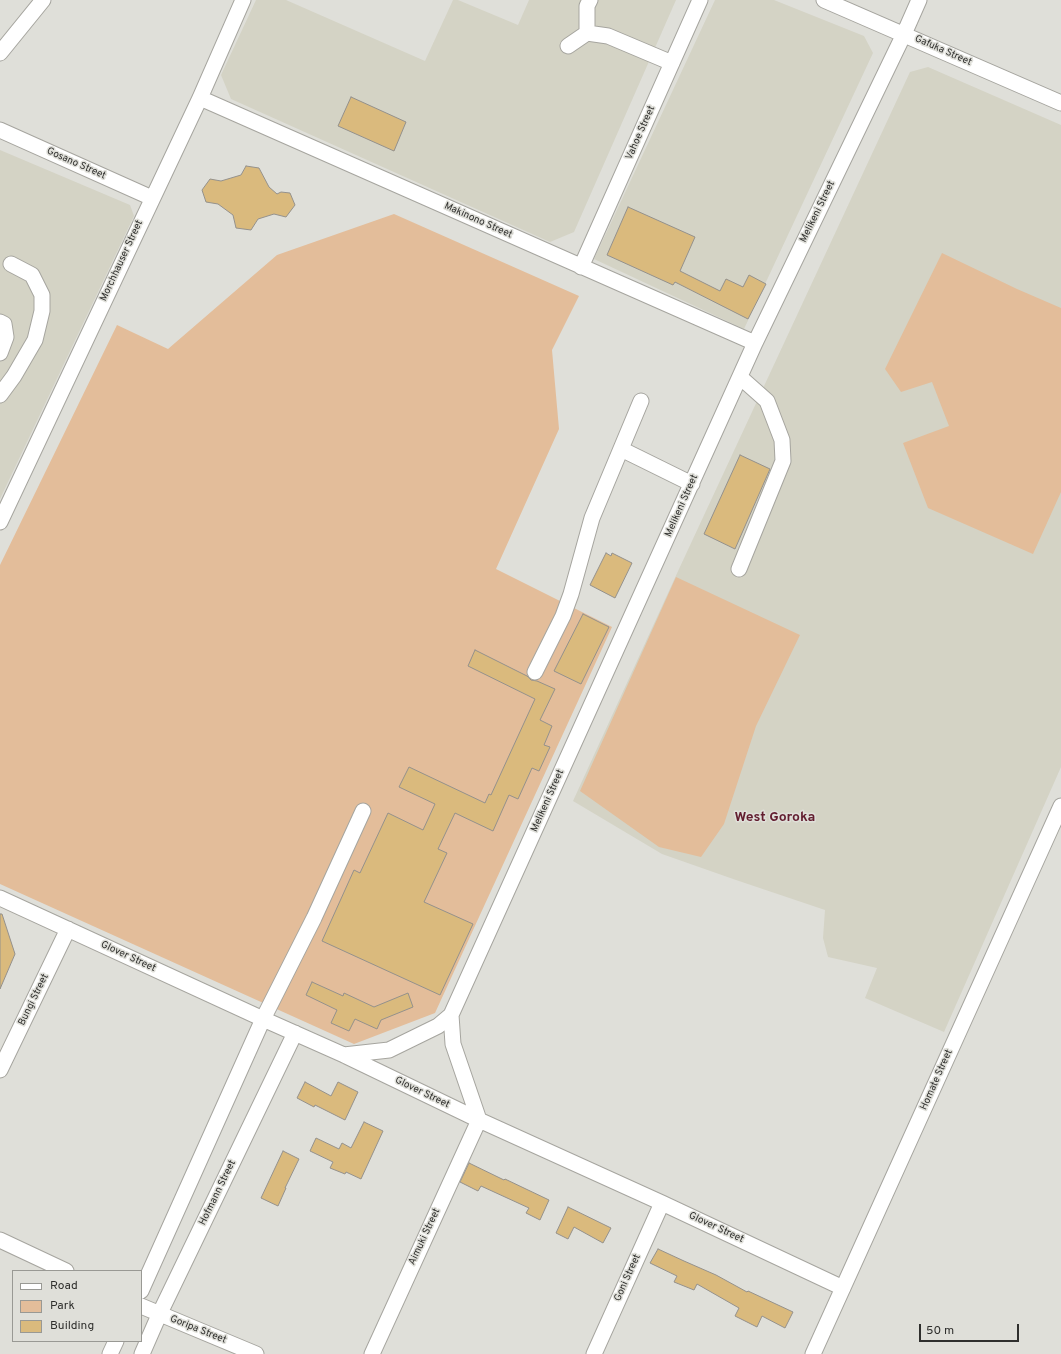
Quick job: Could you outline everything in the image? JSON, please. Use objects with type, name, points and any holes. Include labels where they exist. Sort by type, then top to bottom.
[{"type":"street","points":[[0,52],[43,0]]},
{"type":"street","name":"Morchhauser Street","points":[[0,522],[6,494],[200,98],[243,0]]},
{"type":"street","points":[[586,33],[587,6],[590,0]]},
{"type":"street","name":"Vahoe Street","points":[[581,267],[700,0]]},
{"type":"street","name":"Gafuka Street","points":[[824,0],[1061,103]]},
{"type":"street","name":"Melikeni Street","points":[[344,1055],[389,1050],[438,1026],[451,1015],[755,343],[919,0]]},
{"type":"street","points":[[568,46],[586,33],[608,36],[672,63]]},
{"type":"street","name":"Makinono Street","points":[[200,98],[755,343]]},
{"type":"street","name":"Gosano Street","points":[[0,130],[152,198]]},
{"type":"street","points":[[0,395],[14,376],[35,340],[42,311],[42,295],[32,276],[10,264]]},
{"type":"street","points":[[0,353],[6,337],[2,323]]},
{"type":"street","points":[[739,569],[783,461],[782,440],[767,401],[740,377]]},
{"type":"street","points":[[535,672],[563,616],[592,518],[641,401]]},
{"type":"street","points":[[621,449],[692,484]]},
{"type":"street","name":"Homate Street","points":[[813,1354],[1061,806]]},
{"type":"street","points":[[142,1289],[263,1019],[314,918],[363,811]]},
{"type":"street","name":"Glover Street","points":[[0,898],[344,1055],[479,1120],[662,1203],[843,1288]]},
{"type":"street","name":"Bungi Street","points":[[0,1070],[68,929]]},
{"type":"street","name":"Melikeni Street","points":[[451,1015],[453,1044],[479,1120]]},
{"type":"street","name":"Hofmann Street","points":[[142,1354],[159,1315],[295,1033]]},
{"type":"street","name":"Aimuki Street","points":[[372,1354],[479,1120]]},
{"type":"street","name":"Goni Street","points":[[594,1354],[662,1203]]},
{"type":"street","points":[[0,1240],[64,1270]]},
{"type":"street","name":"Goripa Street","points":[[142,1306],[159,1315],[256,1354]]},
{"type":"street","points":[[110,1354],[116,1342]]},
{"type":"shaded area","points":[[256,0],[286,0],[425,61],[453,0],[458,0],[518,25],[529,0],[676,0],[574,232],[550,242],[231,99],[221,75]]},
{"type":"shaded area","points":[[715,0],[774,0],[864,36],[873,53],[744,329],[594,259]]},
{"type":"shaded area","points":[[928,67],[1061,125],[1061,767],[944,1032],[865,998],[877,968],[828,957],[823,938],[825,910],[662,854],[573,801],[910,72]]},
{"type":"shaded area","points":[[0,150],[130,205],[134,216],[0,499]]},
{"type":"green space","points":[[394,214],[579,296],[552,350],[559,429],[496,569],[612,627],[435,1013],[354,1044],[0,884],[0,565],[117,325],[168,349],[277,255]]},
{"type":"green space","points":[[942,253],[1017,289],[1061,308],[1061,492],[1033,554],[928,508],[903,443],[949,426],[932,382],[901,392],[885,369]]},
{"type":"green space","points":[[676,577],[800,635],[756,726],[724,824],[701,857],[659,847],[580,791]]},
{"type":"building","points":[[351,97],[406,122],[394,151],[338,126]]},
{"type":"building","points":[[246,166],[259,168],[269,187],[277,194],[281,192],[290,193],[295,205],[286,217],[274,214],[258,219],[251,230],[236,228],[233,215],[218,204],[206,202],[202,190],[210,179],[221,181],[241,175]]},
{"type":"building","points":[[628,207],[695,237],[680,271],[720,291],[726,279],[743,287],[749,275],[766,284],[748,319],[675,282],[673,285],[607,255]]},
{"type":"building","points":[[740,455],[770,469],[735,549],[704,534]]},
{"type":"building","points":[[606,553],[611,556],[612,553],[632,563],[615,598],[590,585]]},
{"type":"building","points":[[583,614],[609,627],[581,684],[554,671]]},
{"type":"building","points":[[475,650],[527,676],[531,680],[555,689],[540,720],[552,726],[544,745],[550,747],[539,771],[532,768],[518,799],[509,795],[493,831],[455,813],[438,849],[447,853],[424,902],[473,924],[440,995],[322,941],[354,870],[360,873],[388,813],[423,830],[435,804],[399,787],[409,767],[485,803],[489,794],[491,795],[535,699],[468,666]]},
{"type":"building","points":[[0,914],[2,914],[15,954],[0,989]]},
{"type":"building","points":[[312,982],[343,996],[344,993],[374,1007],[408,993],[413,1007],[381,1020],[377,1029],[355,1019],[349,1031],[331,1023],[337,1010],[306,995]]},
{"type":"building","points":[[305,1082],[331,1096],[338,1082],[358,1092],[345,1120],[297,1098]]},
{"type":"building","points":[[364,1122],[383,1131],[361,1179],[346,1172],[345,1174],[330,1168],[333,1162],[310,1151],[316,1138],[339,1149],[342,1143],[351,1148]]},
{"type":"building","points":[[283,1151],[299,1159],[278,1206],[261,1198]]},
{"type":"building","points":[[469,1163],[549,1200],[540,1220],[526,1213],[529,1208],[481,1186],[478,1191],[460,1182]]},
{"type":"building","points":[[568,1207],[611,1228],[603,1243],[574,1227],[568,1239],[556,1233]]},
{"type":"building","points":[[658,1249],[716,1275],[747,1292],[748,1291],[793,1312],[785,1328],[762,1316],[757,1327],[735,1316],[739,1308],[697,1284],[694,1290],[674,1282],[677,1276],[650,1263]]},
{"type":"district","name":"West Goroka","points":[[775,818]]}]
